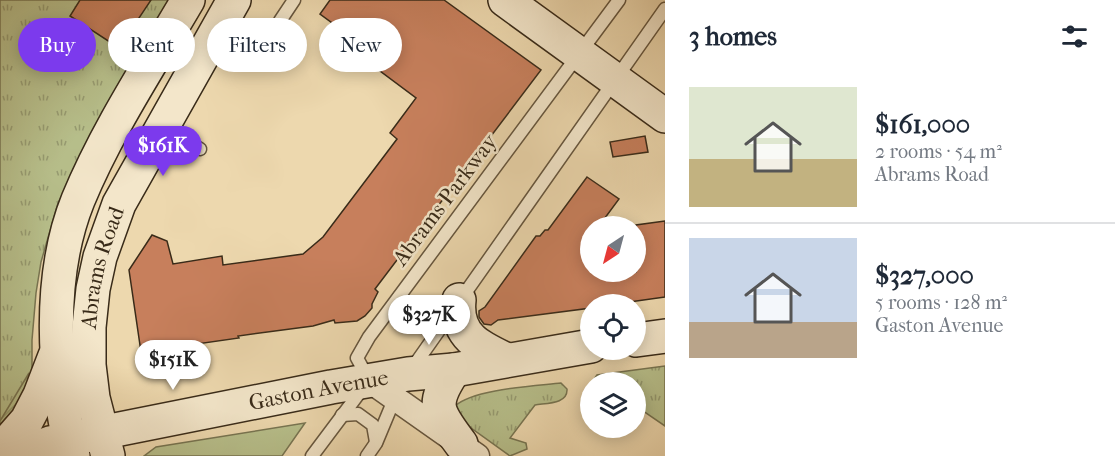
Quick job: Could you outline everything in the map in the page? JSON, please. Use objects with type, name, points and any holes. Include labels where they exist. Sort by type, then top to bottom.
[{"type":"main road","name":"Abrams Road","points":[[71,448],[61,396],[58,349],[58,283],[69,228],[77,201],[97,158],[188,0]]},
{"type":"main road","name":"Abrams Road","points":[[105,444],[93,398],[89,365],[89,327],[93,289],[100,257],[111,223],[162,125],[234,0]]},
{"type":"main road","points":[[505,0],[665,116]]},
{"type":"main road","points":[[127,105],[162,125]]},
{"type":"main road","points":[[452,310],[470,338],[483,349],[507,360]]},
{"type":"main road","points":[[646,339],[665,336]]},
{"type":"main road","name":"Gaston Avenue","points":[[14,456],[50,444],[71,448],[105,444],[454,370],[580,348]]},
{"type":"main road","points":[[0,451],[27,420],[58,349]]},
{"type":"main road","points":[[454,370],[441,392],[438,406],[444,420],[469,450]]},
{"type":"street","points":[[391,384],[469,450]]},
{"type":"lane","points":[[282,18],[294,0]]},
{"type":"lane","name":"Abrams Parkway","points":[[391,384],[357,358],[399,297],[618,0]]},
{"type":"lane","points":[[312,456],[342,415],[391,384],[452,310],[665,9]]},
{"type":"lane","points":[[162,125],[200,149]]},
{"type":"lane","points":[[399,297],[403,310],[419,322],[452,310]]},
{"type":"lane","points":[[367,456],[376,443],[391,384]]},
{"type":"lane","points":[[342,415],[358,414],[373,425],[376,443]]},
{"type":"green space","points":[[0,0],[169,0],[159,18],[108,18],[108,72],[128,72],[58,203],[41,262],[36,293],[32,340],[32,384],[0,434]]},
{"type":"green space","points":[[665,366],[665,426],[646,413],[646,372],[620,372]]},
{"type":"green space","points":[[29,373],[27,393],[0,430],[0,421]]},
{"type":"green space","points":[[561,383],[567,389],[564,398],[556,402],[535,405],[510,438],[526,443],[527,449],[510,456],[460,420],[455,406],[464,400],[490,392]]},
{"type":"green space","points":[[305,423],[282,456],[144,456],[156,447]]},
{"type":"building","points":[[80,0],[151,0],[139,18],[108,18],[108,41],[96,33],[96,18],[70,16]]},
{"type":"building","points":[[330,0],[444,0],[541,70],[375,289],[378,292],[372,308],[365,316],[357,321],[335,323],[334,320],[313,326],[141,352],[129,270],[152,235],[167,241],[173,264],[222,256],[223,265],[303,254],[323,237],[397,139],[390,133],[416,98],[381,72],[402,72],[402,18],[325,18],[320,14]]},
{"type":"building","points":[[645,136],[648,152],[613,157],[610,142]]},
{"type":"building","points":[[587,177],[619,199],[606,216],[580,216],[580,282],[646,282],[646,224],[665,221],[665,297],[646,300],[646,294],[580,294],[580,309],[498,320],[491,325],[484,324],[479,317],[479,311],[485,307],[536,236],[548,230]]}]
